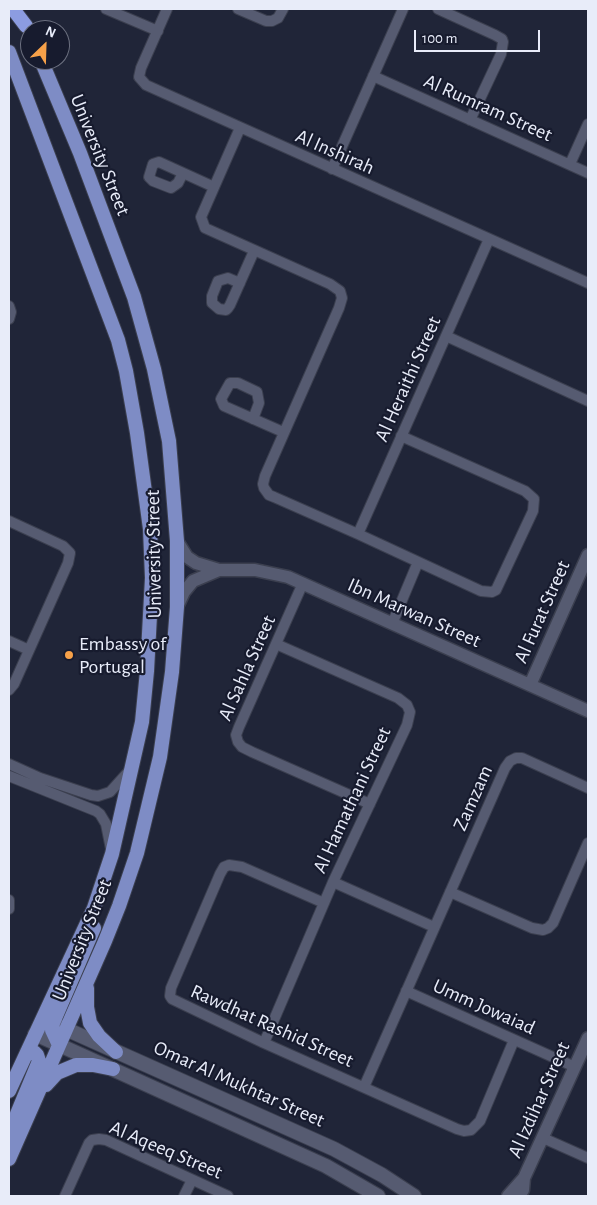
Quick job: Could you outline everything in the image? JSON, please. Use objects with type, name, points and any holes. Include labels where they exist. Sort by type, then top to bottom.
[{"type":"highway","points":[[13,9],[21,20]]},
{"type":"main road","name":"University Street","points":[[9,52],[112,323],[122,355],[132,400],[150,529],[152,578],[142,722],[112,854],[94,908],[48,1021],[36,1034],[9,1091]]},
{"type":"main road","name":"University Street","points":[[9,1159],[87,984],[119,906],[147,817],[168,708],[177,607],[177,541],[169,441],[154,369],[134,297],[80,153],[45,70]]},
{"type":"main road","points":[[87,984],[87,1007],[90,1023],[99,1036],[116,1052]]},
{"type":"main road","points":[[48,1021],[59,1044]]},
{"type":"main road","name":"Omar Al Mukhtar Street","points":[[48,1021],[334,1149],[382,1175],[414,1196]]},
{"type":"main road","name":"Omar Al Mukhtar Street","points":[[36,1034],[326,1166],[378,1196]]},
{"type":"main road","points":[[9,1139],[38,1062],[37,1055],[34,1052],[27,1052]]},
{"type":"main road","points":[[37,1095],[51,1079],[65,1069],[76,1065],[113,1069]]},
{"type":"street","points":[[106,9],[158,30]]},
{"type":"street","name":"Al Inshirah","points":[[167,9],[140,68],[140,80],[153,89],[588,283]]},
{"type":"street","points":[[238,9],[266,21],[278,18],[283,9]]},
{"type":"street","points":[[332,169],[403,9]]},
{"type":"street","points":[[438,9],[495,34],[503,42],[501,54],[470,120]]},
{"type":"street","name":"Al Rumram Street","points":[[373,76],[588,173]]},
{"type":"street","points":[[570,164],[588,124]]},
{"type":"street","points":[[240,128],[201,216],[205,228],[330,284],[342,294],[340,308],[263,480],[266,492],[482,591],[492,592],[498,586],[533,511],[534,499],[525,492],[401,436]]},
{"type":"street","points":[[183,173],[214,187]]},
{"type":"street","name":"Al Heraithi Street","points":[[358,534],[489,239]]},
{"type":"street","points":[[240,283],[254,251]]},
{"type":"street","points":[[9,306],[11,312],[9,319]]},
{"type":"street","points":[[446,336],[586,400],[588,388]]},
{"type":"street","points":[[253,419],[283,432]]},
{"type":"street","points":[[9,521],[63,546],[70,553],[68,563],[14,684],[9,690]]},
{"type":"street","name":"Ibn Marwan Street","points":[[177,541],[191,561],[219,570],[270,572],[303,583],[588,711]]},
{"type":"street","name":"Al Furat Street","points":[[530,685],[588,555]]},
{"type":"street","points":[[392,624],[418,562]]},
{"type":"street","name":"Ibn Marwan Street","points":[[177,607],[189,584],[219,570]]},
{"type":"street","name":"Al Sahla Street","points":[[303,583],[239,727],[236,735],[238,742],[242,747],[252,752],[370,804]]},
{"type":"street","points":[[9,641],[29,650]]},
{"type":"street","name":"Al Hamathani Street","points":[[264,1043],[333,882],[409,718],[410,712],[407,705],[398,698],[276,644]]},
{"type":"street","name":"Zamzam","points":[[364,1087],[505,768],[510,761],[522,758],[588,788]]},
{"type":"street","points":[[9,764],[40,778],[83,793],[98,796],[114,789],[132,766]]},
{"type":"street","points":[[9,776],[100,814],[106,824],[112,854]]},
{"type":"street","points":[[450,892],[532,928],[543,930],[553,923],[588,843]]},
{"type":"street","name":"Rawdhat Rashid Street","points":[[324,904],[235,864],[224,867],[171,988],[170,996],[177,1002],[264,1043],[458,1129],[471,1130],[480,1121],[514,1040]]},
{"type":"street","points":[[333,882],[434,927]]},
{"type":"street","points":[[9,900],[9,909]]},
{"type":"street","name":"Umm Jowaiad","points":[[406,991],[575,1067]]},
{"type":"street","name":"Al Izdihar Street","points":[[508,1196],[524,1178],[544,1138],[588,1038]]},
{"type":"street","points":[[544,1138],[588,1158]]},
{"type":"street","name":"Al Aqeeq Street","points":[[65,1196],[88,1143],[94,1139],[106,1140],[228,1196]]},
{"type":"street","name":"Al Izdihar Street","points":[[519,1196],[524,1178]]},
{"type":"street","points":[[184,1196],[192,1180]]},
{"type":"place","name":"Embassy of Portugal","points":[[69,655]]}]
